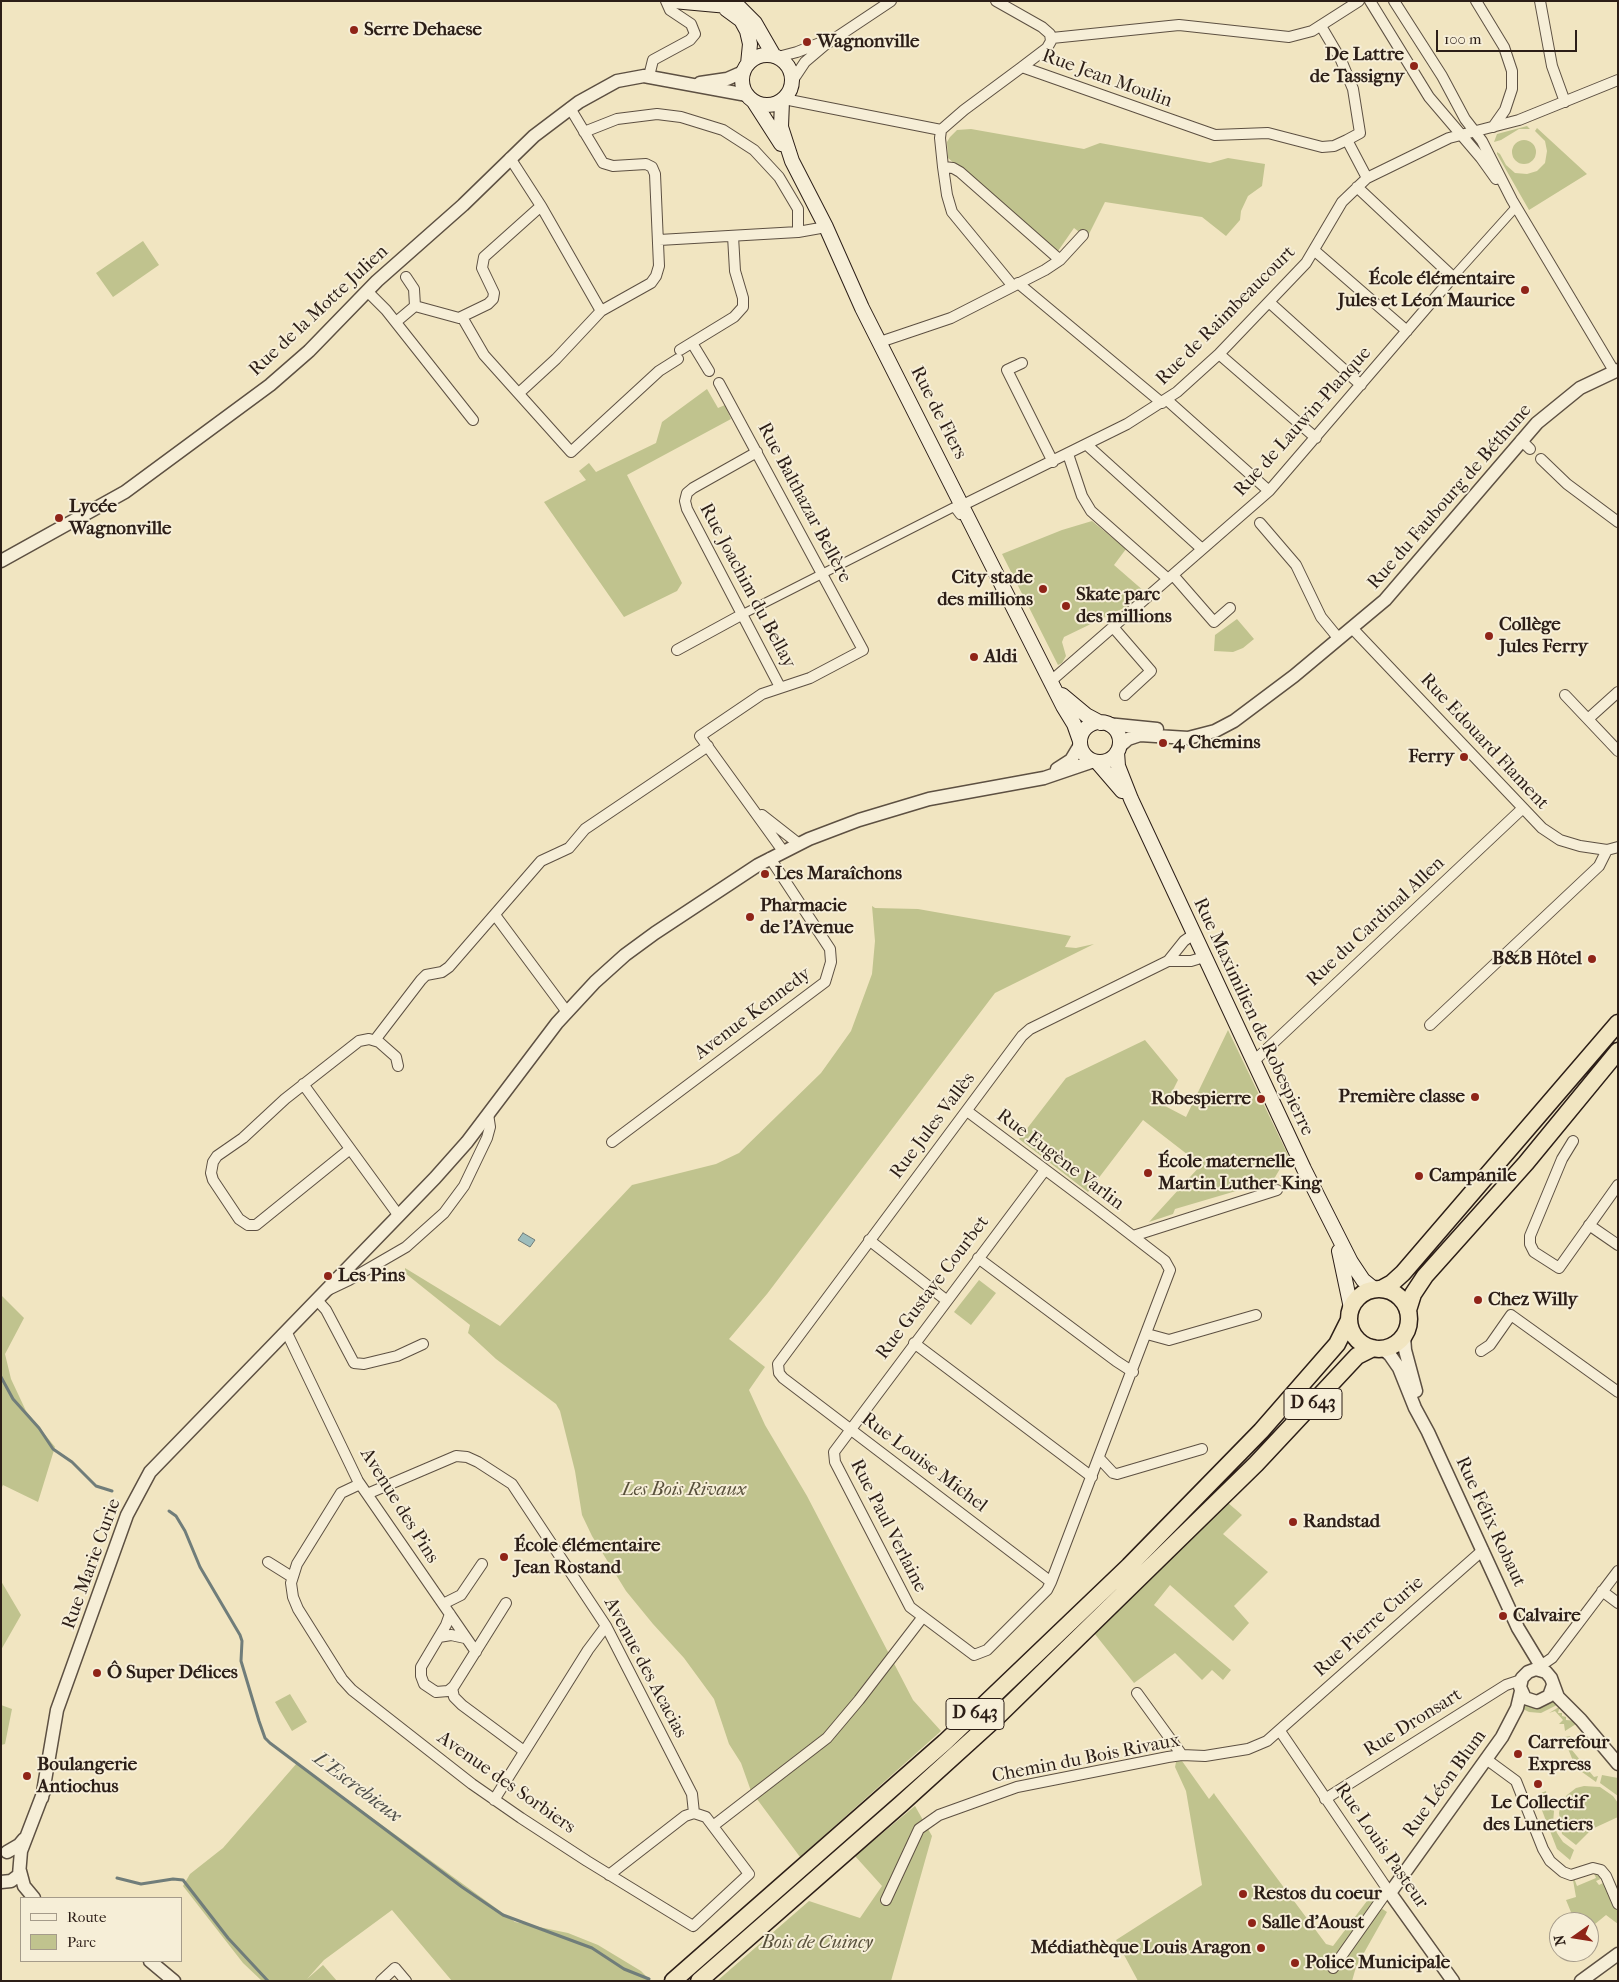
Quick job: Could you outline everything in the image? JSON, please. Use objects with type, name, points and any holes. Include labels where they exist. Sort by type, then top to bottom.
[{"type":"highway","points":[[1618,1023],[1400,1278],[1360,1296],[1350,1314],[1356,1338],[1378,1349],[1395,1344],[1404,1336],[1409,1323],[1408,1310],[1413,1294],[1425,1276],[1526,1163],[1618,1051]]},
{"type":"highway","points":[[1378,1289],[1399,1296],[1408,1310]]},
{"type":"highway","name":"D 643","points":[[673,1981],[945,1742],[1129,1566],[1261,1431],[1337,1344],[1350,1314]]},
{"type":"highway","name":"D 643","points":[[699,1981],[997,1717],[1256,1464],[1354,1359],[1362,1352],[1378,1349]]},
{"type":"main road","points":[[673,1],[730,5],[742,9],[755,23],[776,56],[788,66],[792,80],[790,91],[783,100],[770,106],[750,99],[742,86],[750,44],[744,26],[731,12],[716,5]]},
{"type":"main road","points":[[746,68],[760,56],[776,56]]},
{"type":"main road","name":"Rue de Flers","points":[[750,99],[792,161],[826,227],[862,308],[965,508],[1063,706],[1074,724],[1080,743]]},
{"type":"main road","name":"Rue de Flers","points":[[783,100],[781,127],[792,161]]},
{"type":"main road","name":"Rue de Flers","points":[[1051,680],[1069,703],[1086,716],[1104,724]]},
{"type":"main road","points":[[1096,762],[1085,755],[1080,743],[1086,728],[1093,724],[1104,724],[1117,734],[1118,750]]},
{"type":"main road","name":"Rue du Faubourg de Béthune","points":[[1096,762],[1108,760],[1118,750]]},
{"type":"main road","name":"Rue Maximilien de Robespierre","points":[[1118,750],[1118,766],[1145,830],[1328,1219],[1360,1276],[1378,1289]]},
{"type":"main road","name":"Rue Maximilien de Robespierre","points":[[1096,762],[1116,783],[1145,830]]},
{"type":"main road","name":"Rue Maximilien de Robespierre","points":[[1328,1219],[1344,1268],[1350,1314]]},
{"type":"street","points":[[649,76],[653,60],[690,40],[695,34],[691,24],[670,10],[666,1]]},
{"type":"street","points":[[792,80],[805,62],[843,31],[891,1]]},
{"type":"street","points":[[996,1],[1042,26],[1052,38]]},
{"type":"street","points":[[1370,1],[1423,89],[1459,135],[1481,158],[1514,204],[1616,370]]},
{"type":"street","points":[[1394,1],[1442,76],[1465,119],[1475,131],[1502,178],[1514,204]]},
{"type":"street","points":[[1476,1],[1504,47],[1512,71],[1512,89],[1505,110],[1493,127]]},
{"type":"street","points":[[1540,1],[1544,31],[1552,66],[1565,102]]},
{"type":"street","points":[[1052,38],[1108,30],[1179,25],[1289,37],[1308,33],[1354,3]]},
{"type":"street","points":[[1321,26],[1345,69],[1356,100],[1360,133],[1347,140],[1368,178]]},
{"type":"street","points":[[776,56],[797,52],[843,31]]},
{"type":"street","points":[[1022,67],[1047,48],[1052,38]]},
{"type":"street","name":"Rue Jean Moulin","points":[[941,130],[964,110],[1022,67],[1210,134],[1226,136],[1268,133],[1322,147],[1334,146],[1347,140]]},
{"type":"street","name":"Rue de la Motte Julien","points":[[687,83],[718,81],[746,68]]},
{"type":"street","name":"Rue de la Motte Julien","points":[[1,561],[125,492],[279,377],[309,351],[367,291],[463,205],[538,132],[570,108],[617,81],[649,76],[687,83],[750,99]]},
{"type":"street","name":"Rue de Raimbeaucourt","points":[[965,508],[1087,445],[1164,402],[1219,354],[1269,302],[1315,251],[1342,202],[1368,178],[1432,145],[1459,135],[1519,120],[1618,80]]},
{"type":"street","points":[[783,100],[941,130],[943,167],[947,195],[952,212],[1015,284],[1164,402],[1269,491]]},
{"type":"street","points":[[519,394],[556,359],[601,311],[654,280],[659,266],[655,174],[652,168],[646,164],[606,165],[601,160],[570,108]]},
{"type":"street","points":[[584,132],[617,119],[649,114],[681,117],[723,130],[754,150],[780,177],[799,213],[798,232]]},
{"type":"street","name":"Rue de Raimbeaucourt","points":[[1432,145],[1452,126],[1465,119]]},
{"type":"street","points":[[510,158],[541,206],[601,311]]},
{"type":"street","points":[[943,167],[953,168],[960,172],[1060,260]]},
{"type":"street","points":[[1357,187],[1453,277]]},
{"type":"street","name":"Rue de Lauwin-Planque","points":[[1051,680],[1269,491],[1514,204]]},
{"type":"street","points":[[415,306],[453,317],[462,317],[488,304],[493,299],[493,290],[482,268],[484,257],[541,206]]},
{"type":"street","points":[[659,240],[798,232],[826,227]]},
{"type":"street","points":[[880,342],[952,318],[1060,260],[1082,235]]},
{"type":"street","points":[[462,317],[481,351],[571,452],[692,343],[734,317],[743,307],[743,298],[735,272],[733,236]]},
{"type":"street","points":[[1315,251],[1407,331]]},
{"type":"street","points":[[396,322],[415,306],[416,294],[406,277]]},
{"type":"street","points":[[367,291],[396,322],[473,420]]},
{"type":"street","points":[[1269,302],[1361,384]]},
{"type":"street","points":[[692,343],[709,371]]},
{"type":"street","points":[[1219,354],[1316,438]]},
{"type":"street","points":[[1022,363],[1007,370],[1053,462]]},
{"type":"street","name":"Rue du Faubourg de Béthune","points":[[1118,750],[1128,739],[1140,735],[1188,738],[1221,728],[1294,676],[1352,628],[1397,586],[1564,400],[1586,385],[1616,370]]},
{"type":"street","name":"Rue Balthazar Bellère","points":[[719,383],[863,650],[810,678],[780,687]]},
{"type":"street","points":[[1087,445],[1202,550]]},
{"type":"street","name":"Rue Joachim du Bellay","points":[[757,452],[693,488],[687,493],[684,501],[780,687]]},
{"type":"street","points":[[1068,454],[1082,496],[1091,510],[1170,577],[1214,622],[1230,608]]},
{"type":"street","points":[[1541,459],[1567,484],[1617,521]]},
{"type":"street","points":[[678,650],[822,573],[954,507],[960,515],[965,508]]},
{"type":"street","points":[[1260,523],[1296,565],[1321,617],[1339,639]]},
{"type":"street","points":[[1113,627],[1151,671],[1125,695]]},
{"type":"street","name":"Rue Edouard Flament","points":[[1352,628],[1542,828],[1560,840],[1590,848],[1607,850]]},
{"type":"street","name":"Rue du Faubourg de Béthune","points":[[1104,724],[1140,726],[1179,732],[1210,726],[1237,710],[1312,655],[1339,639]]},
{"type":"street","points":[[780,687],[756,697],[700,736],[783,851]]},
{"type":"street","points":[[1588,719],[1618,692]]},
{"type":"street","points":[[1564,695],[1618,751]]},
{"type":"street","points":[[1021,782],[1064,766],[1074,757],[1080,743]]},
{"type":"street","points":[[375,1040],[423,977],[446,970],[541,862],[569,848],[582,832],[708,746]]},
{"type":"street","name":"Rue du Faubourg de Béthune","points":[[1021,782],[1052,776],[1096,762]]},
{"type":"street","name":"Rue Marie Curie","points":[[20,1867],[21,1851],[42,1798],[54,1719],[127,1515],[156,1464],[452,1160],[567,1012],[612,966],[646,939],[783,851],[859,820],[929,799],[1021,782]]},
{"type":"street","name":"Rue du Cardinal Allen","points":[[1253,1062],[1523,808]]},
{"type":"street","points":[[753,809],[799,844]]},
{"type":"street","points":[[1430,1025],[1599,866],[1607,850],[1618,847]]},
{"type":"street","name":"Avenue Kennedy","points":[[612,1142],[825,982],[830,968],[830,949],[770,858]]},
{"type":"street","points":[[495,915],[567,1012]]},
{"type":"street","name":"Rue Jules Vallès","points":[[778,1370],[780,1359],[1026,1032],[1168,961],[1184,941],[1194,934]]},
{"type":"street","name":"Rue Jules Vallès","points":[[1168,961],[1194,961],[1204,957]]},
{"type":"street","points":[[350,1149],[297,1190],[259,1224],[248,1225],[239,1219],[213,1180],[211,1173],[213,1162],[303,1084],[359,1041],[375,1040],[395,1055],[398,1066]]},
{"type":"street","points":[[303,1084],[399,1216]]},
{"type":"street","name":"Rue Eugène Varlin","points":[[966,1111],[1133,1236],[1165,1261],[1170,1270],[1133,1372],[1051,1582]]},
{"type":"street","points":[[423,1344],[388,1358],[364,1364],[354,1363],[326,1310],[321,1295],[406,1247],[435,1222],[468,1179],[489,1132],[490,1122],[488,1114]]},
{"type":"street","points":[[1573,1141],[1562,1159],[1530,1236],[1531,1247],[1534,1252],[1559,1268],[1618,1185]]},
{"type":"street","name":"Rue Gustave Courbet","points":[[850,1429],[1045,1170]]},
{"type":"street","name":"Rue Eugène Varlin","points":[[1133,1236],[1277,1190]]},
{"type":"street","points":[[1589,1225],[1618,1245]]},
{"type":"street","points":[[869,1240],[946,1300]]},
{"type":"street","points":[[978,1258],[1133,1372]]},
{"type":"street","points":[[1147,1334],[1169,1340],[1256,1315]]},
{"type":"street","points":[[1481,1351],[1490,1345],[1511,1315],[1616,1386]]},
{"type":"street","name":"Avenue des Pins","points":[[286,1331],[360,1484],[465,1638]]},
{"type":"street","name":"Rue Félix Robaut","points":[[1404,1336],[1404,1350],[1428,1432]]},
{"type":"street","points":[[914,1343],[1092,1477]]},
{"type":"street","name":"Rue Félix Robaut","points":[[1378,1349],[1390,1355],[1399,1368],[1414,1408],[1428,1432],[1518,1628],[1531,1651],[1537,1677]]},
{"type":"street","name":"Rue Louise Michel","points":[[778,1370],[783,1378],[1051,1582]]},
{"type":"street","name":"Rue Paul Verlaine","points":[[850,1429],[835,1448],[835,1462],[910,1607],[922,1618],[966,1651],[977,1655],[987,1650],[1047,1590],[1051,1582]]},
{"type":"street","points":[[1099,1458],[1113,1473],[1117,1474],[1202,1449]]},
{"type":"street","name":"Avenue des Acacias","points":[[367,1494],[452,1457],[467,1457],[509,1482],[606,1626],[692,1794],[694,1813]]},
{"type":"street","points":[[268,1562],[292,1577],[297,1564],[342,1494],[360,1484]]},
{"type":"street","name":"Rue Pierre Curie","points":[[1280,1731],[1483,1550]]},
{"type":"street","points":[[443,1604],[461,1595],[482,1564]]},
{"type":"street","points":[[1618,1571],[1559,1649],[1552,1664],[1537,1677],[1581,1720],[1618,1764]]},
{"type":"street","name":"Avenue des Sorbiers","points":[[292,1577],[291,1590],[296,1604],[347,1685],[494,1800],[609,1875],[694,1926],[749,1874],[713,1826]]},
{"type":"street","points":[[1602,1591],[1618,1603]]},
{"type":"street","points":[[450,1614],[439,1637],[423,1662],[421,1676],[431,1691],[444,1692],[452,1688],[506,1602]]},
{"type":"street","points":[[609,1875],[685,1816],[694,1813],[702,1814],[713,1826],[827,1738],[859,1700],[922,1618]]},
{"type":"street","points":[[494,1800],[606,1626]]},
{"type":"street","name":"Rue Félix Robaut","points":[[1518,1628],[1526,1657],[1537,1677]]},
{"type":"street","points":[[439,1637],[451,1635],[465,1638],[476,1652]]},
{"type":"street","points":[[1531,1651],[1542,1655],[1559,1649]]},
{"type":"street","name":"Rue Dronsart","points":[[1326,1798],[1506,1685],[1537,1677],[1559,1649]]},
{"type":"street","name":"Rue Léon Blum","points":[[1389,1891],[1486,1759],[1513,1717],[1520,1700],[1537,1677]]},
{"type":"street","points":[[452,1688],[454,1697],[462,1705],[524,1751]]},
{"type":"street","points":[[1137,1693],[1182,1755]]},
{"type":"street","name":"Chemin du Bois Rivaux","points":[[886,1900],[919,1829],[939,1815],[1017,1787],[1182,1755],[1205,1756],[1248,1748],[1263,1744],[1280,1731]]},
{"type":"street","name":"Rue Louis Pasteur","points":[[1280,1731],[1453,1981]]},
{"type":"street","points":[[1486,1759],[1516,1781],[1542,1849],[1550,1861],[1564,1872],[1571,1874],[1593,1868],[1601,1870],[1606,1876],[1618,1904]]},
{"type":"street","name":"Rue Marie Curie","points":[[4,1853],[19,1845],[28,1833]]},
{"type":"street","points":[[4,1853],[14,1854],[20,1867],[24,1886],[33,1897]]},
{"type":"street","points":[[4,1882],[16,1878],[20,1867]]},
{"type":"street","points":[[4,1882],[32,1897]]},
{"type":"street","points":[[1333,1968],[1389,1891]]},
{"type":"street","points":[[1581,1981],[1618,1954]]},
{"type":"street","points":[[151,1962],[174,1981]]},
{"type":"street","points":[[381,1981],[395,1968],[406,1981]]},
{"type":"green space","points":[[1527,126],[1530,129],[1519,129],[1494,142],[1497,134]]},
{"type":"green space","points":[[1537,128],[1587,174],[1529,210],[1497,152],[1506,165],[1515,173],[1527,174],[1537,171],[1545,163],[1547,151],[1545,141],[1535,131]]},
{"type":"green space","points":[[971,129],[1084,149],[1100,143],[1210,163],[1228,158],[1265,164],[1262,186],[1248,196],[1241,211],[1240,220],[1226,236],[1202,217],[1105,202],[1087,238],[1074,228],[1058,251],[948,158],[947,142],[950,137],[957,130]]},
{"type":"green space","points":[[1524,140],[1533,143],[1536,152],[1533,161],[1524,164],[1515,161],[1512,152],[1515,143]]},
{"type":"green space","points":[[143,241],[159,265],[113,297],[96,273]]},
{"type":"green space","points":[[707,389],[718,408],[725,405],[731,419],[627,475],[682,583],[677,591],[624,617],[544,502],[586,480],[579,471],[589,463],[596,472],[656,443],[662,422]]},
{"type":"green space","points":[[1092,521],[1126,549],[1114,565],[1145,592],[1128,606],[1064,637],[1062,642],[1066,656],[1062,663],[1058,665],[1002,554],[1062,530]]},
{"type":"green space","points":[[1237,619],[1254,639],[1243,648],[1233,652],[1214,651],[1215,635]]},
{"type":"green space","name":"Les Bois Rivaux","points":[[872,906],[875,908],[918,909],[1071,936],[1065,947],[1076,948],[1094,944],[995,993],[767,1294],[729,1339],[765,1367],[749,1390],[765,1425],[807,1496],[913,1700],[941,1731],[800,1857],[751,1791],[741,1763],[729,1744],[714,1699],[684,1658],[626,1591],[592,1536],[582,1515],[575,1471],[560,1411],[556,1404],[496,1359],[468,1333],[470,1325],[405,1273],[405,1268],[500,1326],[632,1185],[716,1164],[739,1153],[821,1073],[851,1031],[872,974],[875,941]]},
{"type":"green space","points":[[1228,1030],[1288,1155],[1274,1179],[1175,1209],[1173,1214],[1149,1222],[1201,1165],[1143,1120],[1088,1192],[1019,1139],[1066,1078],[1145,1040],[1178,1080],[1165,1106],[1186,1117]]},
{"type":"green space","points":[[979,1280],[996,1293],[971,1325],[954,1312]]},
{"type":"green space","points":[[1,1295],[24,1318],[5,1354],[11,1379],[26,1411],[55,1447],[38,1502],[3,1485],[1,1489]]},
{"type":"green space","points":[[1227,1502],[1242,1515],[1223,1534],[1268,1572],[1234,1606],[1249,1623],[1233,1641],[1170,1585],[1154,1605],[1231,1670],[1223,1680],[1212,1670],[1202,1680],[1175,1653],[1134,1683],[1094,1633]]},
{"type":"green space","points":[[1,1581],[21,1615],[1,1650]]},
{"type":"green space","points":[[290,1694],[307,1722],[292,1731],[275,1702]]},
{"type":"green space","points":[[1554,1700],[1557,1705],[1541,1713],[1529,1712],[1521,1708],[1524,1704],[1541,1707]]},
{"type":"green space","points":[[1,1705],[12,1709],[5,1744],[1,1745]]},
{"type":"green space","points":[[1559,1707],[1565,1709],[1559,1709],[1558,1713],[1562,1713],[1566,1720],[1577,1721],[1576,1724],[1565,1731],[1564,1724],[1559,1724],[1563,1720],[1555,1711],[1549,1713]]},
{"type":"green space","points":[[1570,1736],[1572,1739],[1567,1744],[1594,1777],[1598,1776],[1596,1782],[1582,1772],[1573,1761],[1565,1741],[1565,1737]]},
{"type":"green space","points":[[1182,1761],[1209,1799],[1214,1793],[1326,1944],[1333,1946],[1376,1889],[1379,1897],[1375,1904],[1387,1912],[1356,1967],[1352,1981],[1138,1981],[1116,1940],[1202,1885],[1186,1791],[1175,1767],[1176,1762]]},
{"type":"green space","points":[[297,1763],[515,1922],[568,1933],[598,1945],[641,1971],[651,1981],[452,1981],[392,1910],[324,1960],[307,1979],[323,1965],[337,1981],[262,1981],[243,1963],[183,1886],[190,1874],[223,1848]]},
{"type":"green space","points":[[1602,1775],[1618,1778],[1618,1796],[1600,1783]]},
{"type":"green space","points":[[1584,1786],[1600,1787],[1613,1796],[1618,1803],[1618,1817],[1592,1829],[1576,1845],[1562,1834],[1559,1813],[1561,1804],[1567,1795],[1576,1788]]},
{"type":"green space","points":[[1546,1791],[1548,1803],[1554,1811],[1553,1823],[1557,1833],[1563,1842],[1574,1850],[1570,1860],[1557,1849],[1536,1795]]},
{"type":"green space","name":"Bois de Cuincy","points":[[915,1806],[932,1836],[891,1981],[717,1981],[809,1901],[860,1918],[882,1886],[855,1856]]},
{"type":"green space","points":[[1593,1871],[1605,1877],[1596,1881],[1599,1885],[1603,1883],[1607,1885],[1618,1913],[1618,1924],[1606,1915],[1599,1921],[1599,1912],[1571,1912],[1566,1900],[1576,1897],[1574,1878],[1577,1886],[1596,1878]]},
{"type":"water","points":[[523,1233],[535,1240],[530,1247],[518,1240]]},
{"type":"waterway","name":"L'Escrebieux","points":[[1,1377],[13,1399],[39,1428],[53,1449],[72,1462],[96,1486],[112,1491]]},
{"type":"waterway","name":"L'Escrebieux","points":[[169,1511],[176,1516],[185,1531],[200,1567],[240,1635],[242,1641],[241,1661],[265,1738],[270,1743],[462,1887],[503,1915],[592,1948],[624,1969],[649,1979]]},
{"type":"waterway","name":"L'Escrebieux","points":[[117,1878],[141,1884],[173,1879],[183,1880],[228,1938],[268,1981]]},
{"type":"place","name":"Serre Dehaese","points":[[354,30]]},
{"type":"place","name":"Wagnonville","points":[[807,42]]},
{"type":"place","name":"De Lattre de Tassigny","points":[[1414,66]]},
{"type":"place","name":"École élémentaire Jules et Léon Maurice","points":[[1525,290]]},
{"type":"place","name":"Lycée Wagnonville","points":[[59,518]]},
{"type":"place","name":"City stade des millions","points":[[1043,589]]},
{"type":"place","name":"Skate parc des millions","points":[[1066,606]]},
{"type":"place","name":"Collège Jules Ferry","points":[[1489,636]]},
{"type":"place","name":"Aldi","points":[[974,657]]},
{"type":"place","name":"4 Chemins","points":[[1163,743]]},
{"type":"place","name":"Ferry","points":[[1464,757]]},
{"type":"place","name":"Les Maraîchons","points":[[765,874]]},
{"type":"place","name":"Pharmacie de l'Avenue","points":[[750,917]]},
{"type":"place","name":"B&B Hôtel","points":[[1592,959]]},
{"type":"place","name":"Première classe","points":[[1475,1097]]},
{"type":"place","name":"Robespierre","points":[[1261,1099]]},
{"type":"place","name":"École maternelle Martin Luther King","points":[[1148,1173]]},
{"type":"place","name":"Campanile","points":[[1419,1176]]},
{"type":"place","name":"Les Pins","points":[[328,1276]]},
{"type":"place","name":"Chez Willy","points":[[1478,1300]]},
{"type":"place","name":"Randstad","points":[[1293,1522]]},
{"type":"place","name":"École élémentaire Jean Rostand","points":[[504,1557]]},
{"type":"place","name":"Calvaire","points":[[1503,1616]]},
{"type":"place","name":"Ô Super Délices","points":[[97,1673]]},
{"type":"place","name":"Carrefour Express","points":[[1518,1754]]},
{"type":"place","name":"Boulangerie Antiochus","points":[[27,1776]]},
{"type":"place","name":"Le Collectif des Lunetiers","points":[[1538,1784]]},
{"type":"place","name":"Restos du coeur","points":[[1243,1894]]},
{"type":"place","name":"Salle d'Aoust","points":[[1252,1923]]},
{"type":"place","name":"Médiathèque Louis Aragon","points":[[1261,1948]]},
{"type":"place","name":"Police Municipale","points":[[1295,1963]]}]
